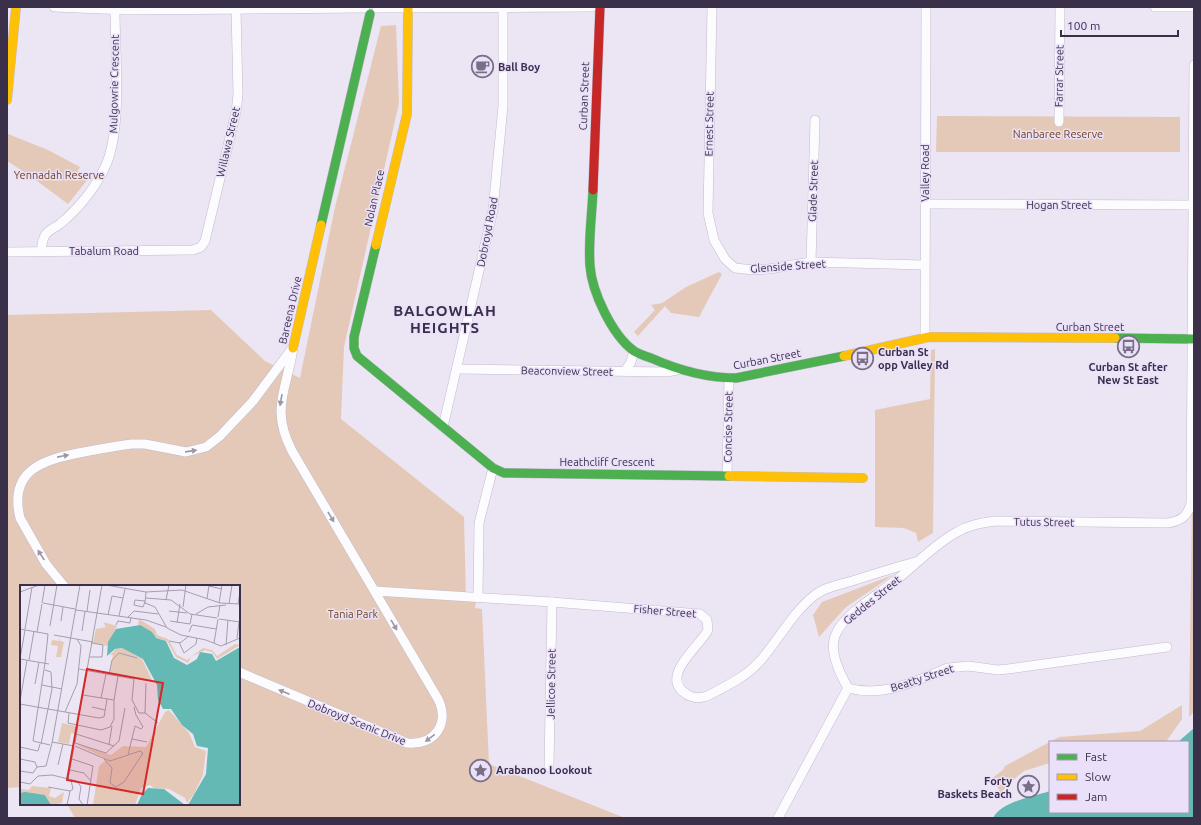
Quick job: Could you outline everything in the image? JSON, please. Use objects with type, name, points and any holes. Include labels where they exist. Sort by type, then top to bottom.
[{"type":"street","points":[[7,100],[10,38],[16,7]]},
{"type":"street","points":[[54,7],[115,10],[408,8],[503,9],[592,7]]},
{"type":"street","name":"Curban Street","points":[[600,7],[590,266],[596,296],[604,312],[622,339],[634,350],[677,370],[729,378],[798,366],[925,338],[1192,339]]},
{"type":"street","name":"Ernest Street","points":[[712,7],[707,194],[708,213],[714,240]]},
{"type":"street","name":"Valley Road","points":[[925,338],[924,265],[926,7]]},
{"type":"street","name":"Farrar Street","points":[[1058,122],[1060,7]]},
{"type":"street","points":[[1156,7],[1194,8]]},
{"type":"street","name":"Nolan Place","points":[[383,379],[357,356],[353,340],[407,114],[408,8]]},
{"type":"street","name":"Bareena Drive","points":[[371,9],[293,348],[280,413],[283,432],[287,442],[375,591]]},
{"type":"street","name":"Dobroyd Road","points":[[443,427],[493,210],[503,106],[503,9]]},
{"type":"street","name":"Mulgowrie Crescent","points":[[41,251],[42,242],[46,234],[60,224],[79,206],[95,185],[106,165],[114,138],[116,118],[115,10]]},
{"type":"street","name":"Willawa Street","points":[[201,247],[205,241],[236,112],[238,95],[236,10]]},
{"type":"street","points":[[1192,339],[1194,65]]},
{"type":"street","name":"Glade Street","points":[[811,262],[815,120]]},
{"type":"street","name":"Hogan Street","points":[[925,204],[1192,205]]},
{"type":"street","name":"Glenside Street","points":[[714,240],[725,259],[735,268],[754,270],[769,269],[811,262],[924,265]]},
{"type":"street","name":"Tabalum Road","points":[[7,252],[193,250],[201,247]]},
{"type":"street","name":"Tutus Street","points":[[917,561],[958,531],[984,522],[1168,523],[1182,519],[1188,512],[1191,503],[1192,339]]},
{"type":"street","points":[[63,585],[46,564],[20,518],[18,510],[18,493],[24,478],[33,469],[52,458],[132,444],[145,444],[181,452],[201,450],[211,444],[224,432],[272,376],[293,348]]},
{"type":"street","points":[[625,371],[631,362],[634,350]]},
{"type":"street","name":"Beaconview Street","points":[[457,369],[667,372],[677,370]]},
{"type":"street","points":[[272,376],[281,372],[284,374],[286,380]]},
{"type":"street","name":"Concise Street","points":[[727,475],[729,378]]},
{"type":"street","name":"Heathcliff Crescent","points":[[383,379],[493,468],[511,473],[863,478]]},
{"type":"street","points":[[478,597],[479,523],[493,468]]},
{"type":"street","name":"Fisher Street","points":[[375,591],[691,612],[703,615],[708,623],[708,630],[682,662],[677,674],[679,685],[685,694],[694,698],[704,697],[730,684],[751,670],[760,661],[803,607],[820,592],[917,561]]},
{"type":"street","name":"Geddes Street","points":[[848,688],[842,677],[834,647],[834,637],[839,626],[917,561]]},
{"type":"street","name":"Dobroyd Scenic Drive","points":[[240,672],[401,742],[414,744],[426,742],[436,734],[442,723],[441,705],[375,591]]},
{"type":"street","name":"Jellicoe Street","points":[[549,767],[552,602]]},
{"type":"street","name":"Beatty Street","points":[[848,688],[881,691],[894,689],[956,666],[998,670],[1167,647]]},
{"type":"street","points":[[778,818],[848,688]]},
{"type":"green space","name":"Tania Park","points":[[396,25],[399,103],[344,347],[341,419],[464,517],[466,600],[476,601],[475,608],[482,609],[489,764],[625,818],[75,818],[68,805],[240,805],[240,585],[20,585],[20,787],[7,788],[7,315],[211,310],[265,361],[300,378],[335,207],[381,26]]},
{"type":"green space","name":"Nanbaree Reserve","points":[[937,116],[1180,117],[1180,152],[936,152]]},
{"type":"green space","name":"Yennadah Reserve","points":[[8,134],[48,150],[80,167],[77,173],[88,179],[68,204],[29,175],[7,161]]},
{"type":"green space","points":[[719,272],[722,274],[699,317],[671,313],[665,306],[638,336],[634,332],[655,310],[651,305],[662,303],[686,287]]},
{"type":"green space","points":[[935,349],[933,533],[918,542],[916,533],[904,528],[875,527],[875,410],[930,399],[931,350]]},
{"type":"green space","points":[[1194,358],[1194,712],[1189,717]]},
{"type":"green space","points":[[893,575],[845,608],[819,637],[813,615],[822,602]]},
{"type":"green space","points":[[1182,705],[1182,719],[1167,741],[1052,741],[1059,737],[1140,731]]},
{"type":"green space","points":[[1049,742],[1049,763],[1024,771],[1008,784],[1001,793],[992,778],[1003,770],[1005,766]]},
{"type":"shaded area","points":[[1194,728],[1194,818],[993,818],[1003,807],[1018,800],[1049,791],[1049,813],[1189,813],[1189,741],[1179,741]]},
{"type":"traffic: fast","points":[[321,225],[370,14]]},
{"type":"traffic: fast","points":[[593,190],[589,247],[590,266],[595,288],[604,312],[611,324],[618,335],[634,351],[671,366],[703,375],[725,378],[736,378],[844,356]]},
{"type":"traffic: fast","points":[[376,245],[354,337],[354,348],[357,356],[493,468],[504,473],[729,476]]},
{"type":"traffic: fast","points":[[1115,338],[1192,339]]},
{"type":"traffic: slow","points":[[7,100],[16,7]]},
{"type":"traffic: slow","points":[[376,245],[407,114],[408,8]]},
{"type":"traffic: slow","points":[[293,348],[321,225]]},
{"type":"traffic: slow","points":[[844,356],[929,337],[1115,338]]},
{"type":"traffic: slow","points":[[729,476],[863,478]]},
{"type":"traffic: jam","points":[[593,190],[600,7]]},
{"type":"place","name":"Ball Boy","points":[[483,67]]},
{"type":"place","name":"Curban St after New St East","points":[[1128,347]]},
{"type":"place","name":"Curban St opp Valley Rd","points":[[863,358]]},
{"type":"place","name":"Arabanoo Lookout","points":[[480,770]]},
{"type":"place","name":"Forty Baskets Beach","points":[[1028,787]]},
{"type":"district","name":"BALGOWLAH HEIGHTS","points":[[445,318]]}]
